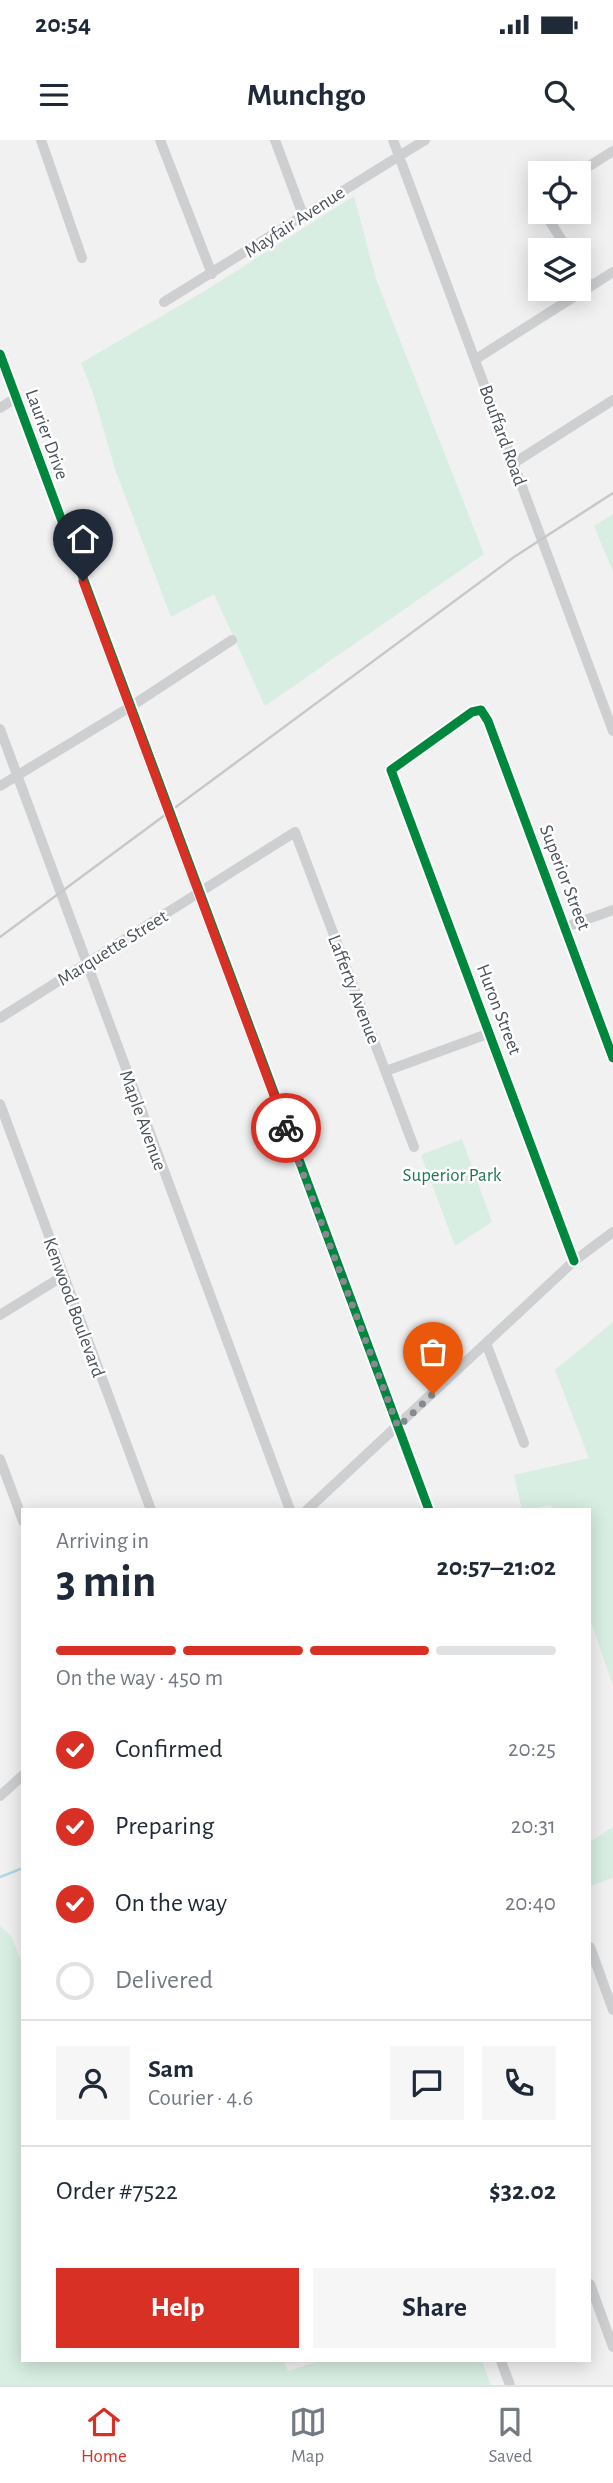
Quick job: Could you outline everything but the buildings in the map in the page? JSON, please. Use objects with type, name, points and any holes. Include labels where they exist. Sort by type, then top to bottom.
[{"type":"street","points":[[41,140],[82,258]]},
{"type":"street","points":[[160,140],[212,274]]},
{"type":"street","points":[[275,140],[303,215]]},
{"type":"street","name":"Bouffard Road","points":[[393,140],[613,731]]},
{"type":"street","name":"Mayfair Avenue","points":[[164,302],[425,140]]},
{"type":"street","points":[[591,165],[613,151]]},
{"type":"street","points":[[591,285],[613,272]]},
{"type":"street","points":[[476,359],[567,301]]},
{"type":"street","name":"Laurier Drive","points":[[0,354],[428,1508]]},
{"type":"street","points":[[0,408],[16,398]]},
{"type":"street","points":[[514,463],[613,400]]},
{"type":"street","points":[[0,786],[130,708],[232,640]]},
{"type":"street","name":"Superior Street","points":[[391,771],[472,712],[481,710],[488,721],[613,1058]]},
{"type":"street","name":"Maple Avenue","points":[[0,729],[289,1508]]},
{"type":"street","name":"Huron Street","points":[[391,771],[574,1261]]},
{"type":"street","name":"Marquette Street","points":[[0,1018],[295,832]]},
{"type":"street","name":"Lafferty Avenue","points":[[295,832],[414,1147]]},
{"type":"street","points":[[566,927],[613,910]]},
{"type":"street","points":[[386,1071],[490,1033]]},
{"type":"street","name":"Kenwood Boulevard","points":[[0,1104],[150,1508]]},
{"type":"street","points":[[309,1508],[574,1261],[613,1232]]},
{"type":"street","points":[[0,1315],[64,1276]]},
{"type":"street","points":[[486,1343],[524,1443]]},
{"type":"street","points":[[0,1459],[21,1516]]},
{"type":"street","points":[[0,1796],[21,1777]]},
{"type":"street","points":[[591,1950],[613,2010]]},
{"type":"street","points":[[591,2287],[613,2347]]},
{"type":"street","points":[[501,2362],[510,2385]]},
{"type":"green space","points":[[354,196],[376,279],[484,554],[265,706],[214,594],[171,617],[116,472],[92,390],[81,363],[208,289]]},
{"type":"green space","points":[[613,514],[613,572],[594,526]]},
{"type":"green space","name":"Superior Park","points":[[462,1139],[492,1222],[455,1246],[421,1155]]},
{"type":"green space","points":[[613,1322],[613,1686],[591,1622],[591,1508],[552,1508],[551,1505],[522,1508],[514,1475],[589,1458],[555,1370]]},
{"type":"green space","points":[[613,1827],[613,1878],[591,1886],[591,1841]]},
{"type":"green space","points":[[0,1926],[11,1936],[21,1960],[21,2362],[284,2362],[288,2371],[317,2362],[482,2362],[491,2385],[0,2385]]},
{"type":"waterway","points":[[0,1877],[21,1869]]},
{"type":"railway","points":[[0,937],[514,557],[613,493]]},
{"type":"cycle path","points":[[0,354],[428,1508]]},
{"type":"cycle path","points":[[574,1261],[391,770],[472,712],[481,710],[488,721],[613,1058]]},
{"type":"way so far","points":[[286,1128],[398,1427],[433,1394]]},
{"type":"route","points":[[83,581],[286,1128]]}]
